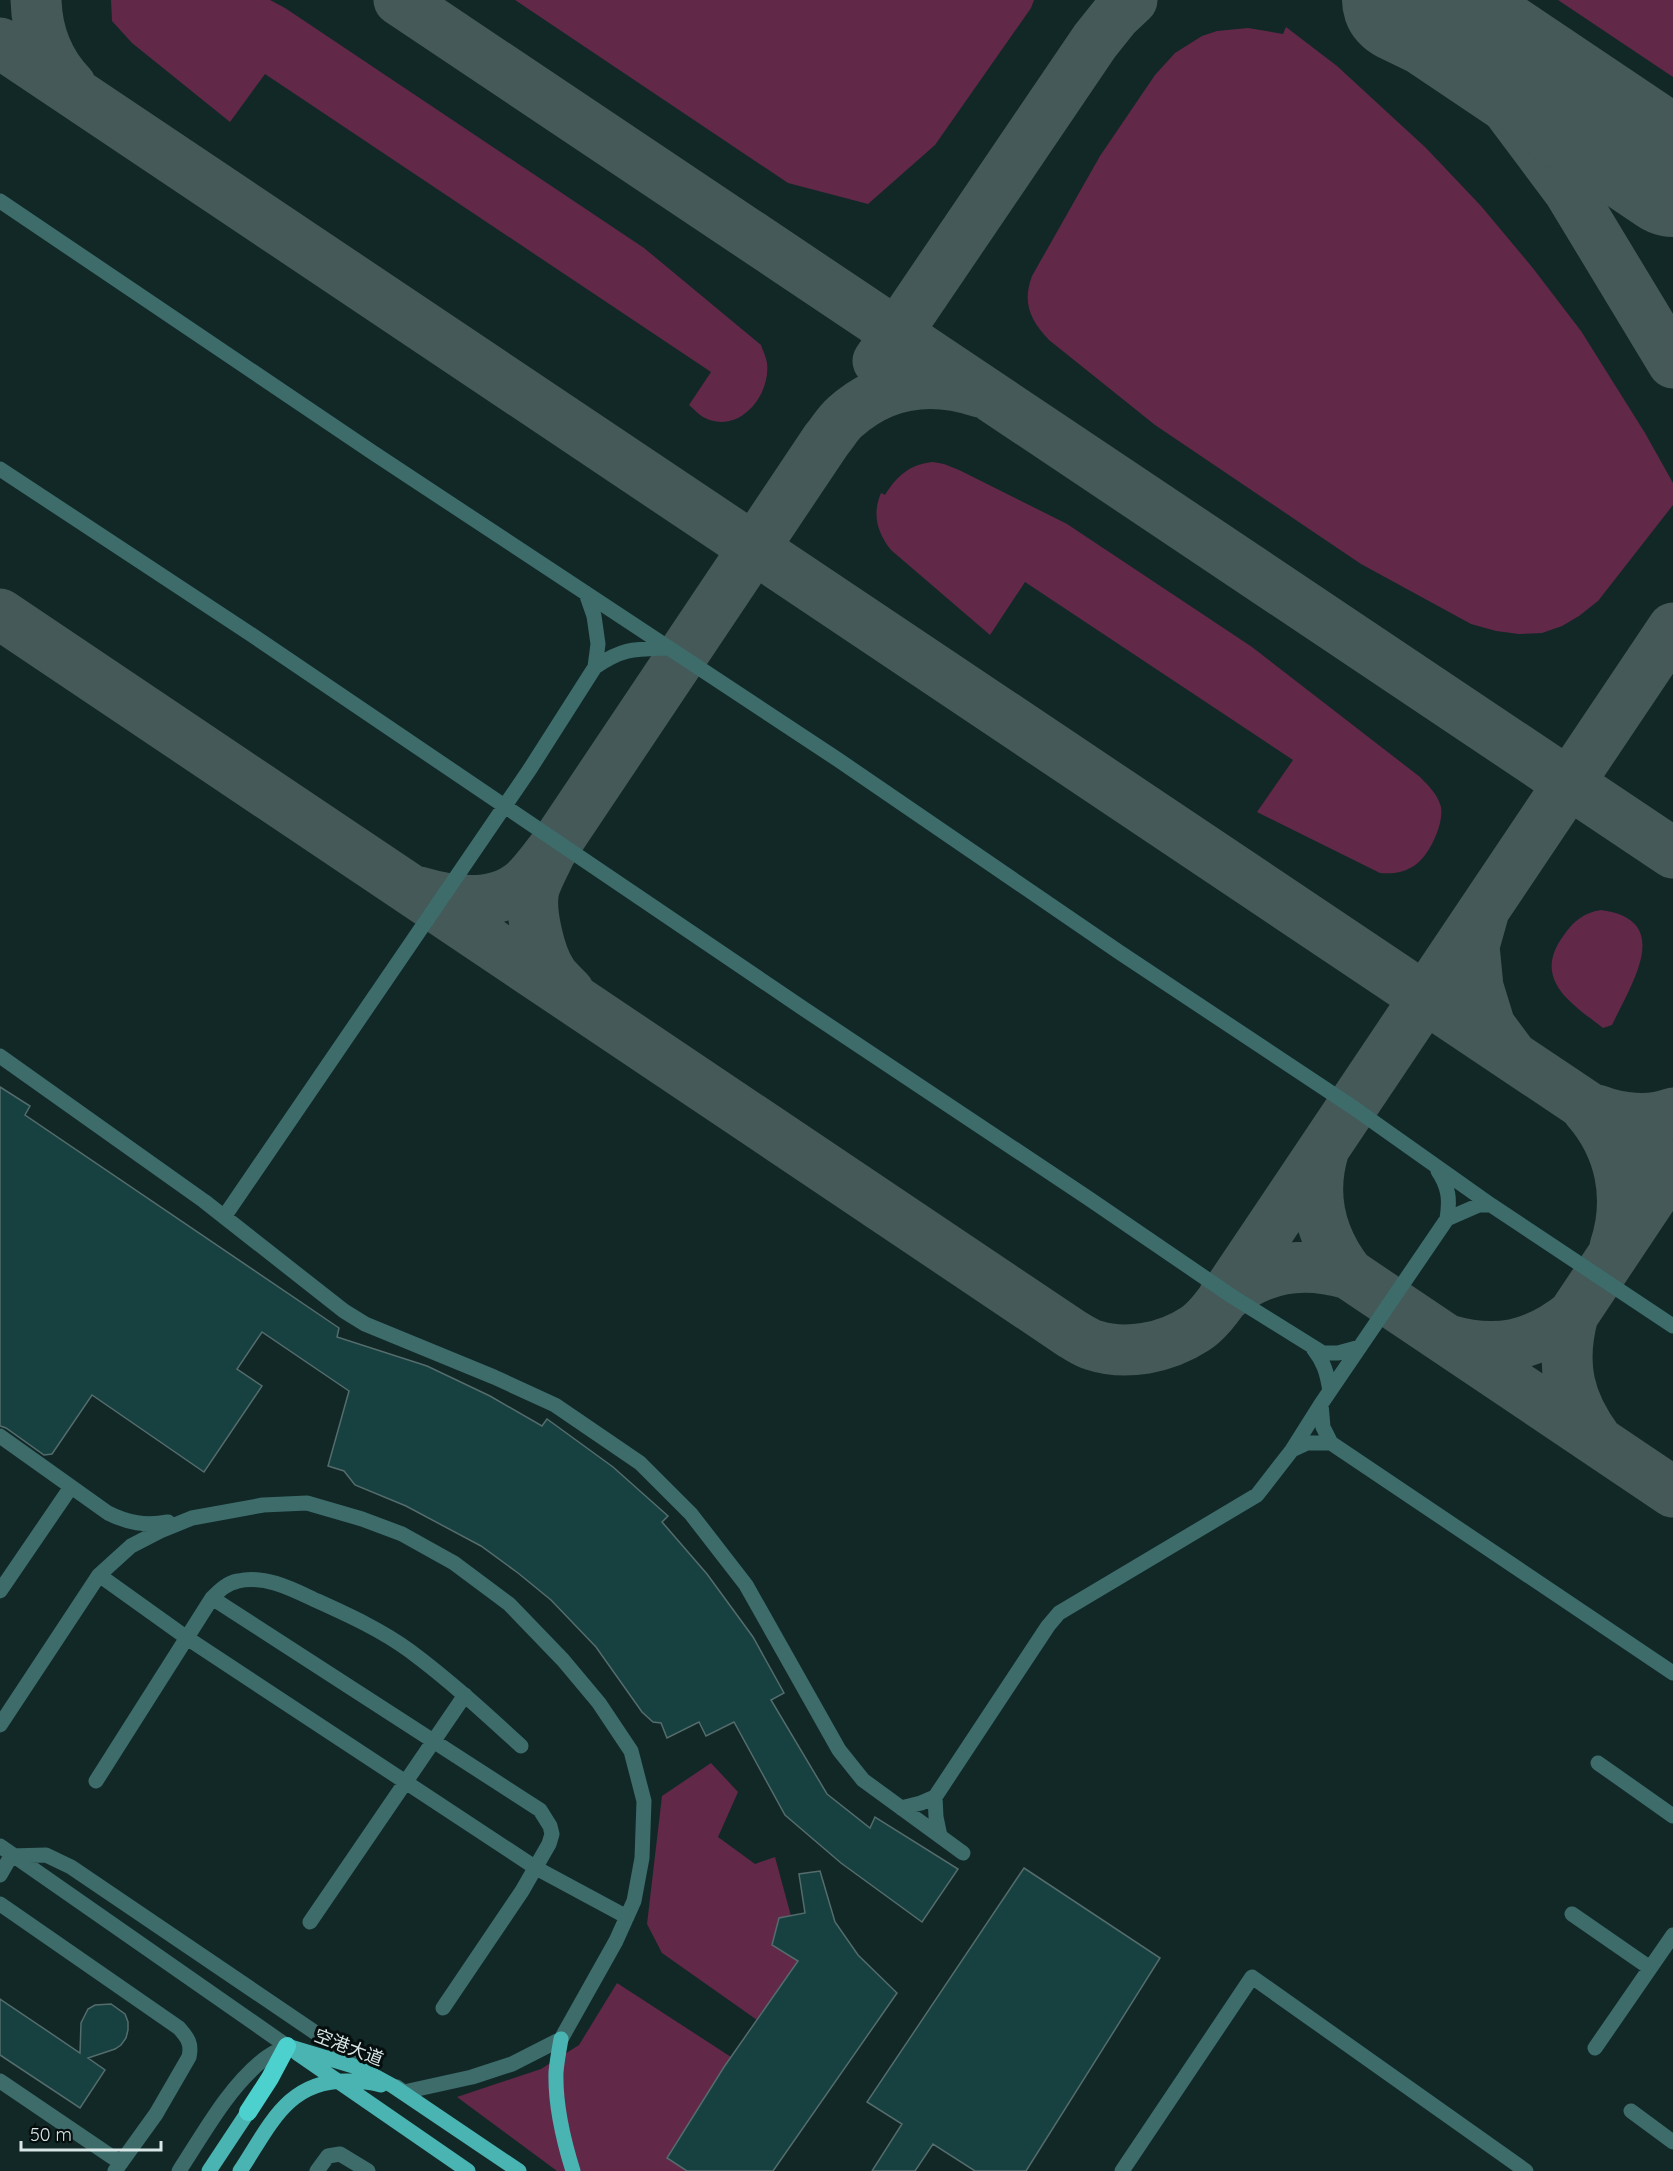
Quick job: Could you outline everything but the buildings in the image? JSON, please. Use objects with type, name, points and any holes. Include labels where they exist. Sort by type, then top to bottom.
[{"type":"highway","points":[[248,2112],[287,2046]]},
{"type":"main road","points":[[561,2039],[556,2073],[558,2107],[573,2171]]},
{"type":"main road","name":"空港大道","points":[[287,2046],[468,2171]]},
{"type":"main road","name":"空港大道","points":[[287,2046],[360,2068],[405,2092],[519,2171]]},
{"type":"main road","points":[[240,2171],[279,2113],[294,2096],[308,2087],[337,2081],[377,2084],[405,2092]]},
{"type":"main road","points":[[209,2171],[248,2112]]},
{"type":"street","points":[[0,201],[837,759],[1119,952],[1352,1107],[1491,1205],[1673,1326]]},
{"type":"street","points":[[0,469],[252,635],[1233,1297],[1323,1353],[1338,1353],[1360,1347]]},
{"type":"street","points":[[586,593],[594,616],[598,644],[595,667]]},
{"type":"street","points":[[224,1216],[504,805],[595,667],[614,654],[633,649],[668,648]]},
{"type":"street","points":[[0,1056],[224,1216],[344,1311],[365,1324],[494,1377],[555,1405],[640,1463],[691,1514],[746,1585],[839,1750],[863,1780],[963,1853]]},
{"type":"street","points":[[901,1808],[935,1797],[1048,1626],[1059,1613],[1257,1495],[1292,1450],[1330,1390],[1447,1219],[1450,1202],[1446,1183],[1435,1166]]},
{"type":"street","points":[[1447,1219],[1479,1205],[1491,1205]]},
{"type":"street","points":[[1313,1348],[1327,1369],[1330,1390]]},
{"type":"street","points":[[1321,1404],[1323,1427],[1330,1443],[1673,1672]]},
{"type":"street","points":[[0,1436],[108,1513],[126,1522],[142,1525],[157,1524],[264,1505],[307,1503],[362,1519],[402,1534],[454,1563],[509,1604],[564,1660],[599,1703],[631,1752],[644,1801],[642,1858],[634,1902],[616,1941],[561,2039],[502,2067],[472,2077],[405,2092],[71,1867],[46,1855],[6,1851]]},
{"type":"street","points":[[1292,1450],[1307,1443],[1330,1443]]},
{"type":"street","points":[[0,1591],[71,1487]]},
{"type":"street","points":[[0,1725],[99,1575],[131,1546],[159,1531],[192,1518]]},
{"type":"street","points":[[99,1575],[187,1638],[536,1868],[627,1917]]},
{"type":"street","points":[[96,1781],[212,1598],[222,1588],[236,1581],[250,1579],[266,1581],[290,1589],[378,1631],[408,1650],[465,1695],[521,1746]]},
{"type":"street","points":[[212,1598],[540,1810],[546,1817],[552,1834],[549,1844],[536,1868],[443,2008]]},
{"type":"street","points":[[310,1922],[465,1695]]},
{"type":"street","points":[[1598,1763],[1673,1816]]},
{"type":"street","points":[[935,1797],[940,1836]]},
{"type":"street","points":[[0,1875],[6,1851]]},
{"type":"street","points":[[6,1851],[287,2046],[265,2058],[249,2072],[230,2095],[180,2171]]},
{"type":"street","points":[[0,1904],[179,2028],[189,2038],[191,2048],[189,2057],[156,2114],[118,2167],[0,2081]]},
{"type":"street","points":[[1572,1914],[1650,1968]]},
{"type":"street","points":[[1596,2048],[1673,1935]]},
{"type":"street","points":[[1122,2171],[1252,1977],[1526,2171]]},
{"type":"street","points":[[1631,2111],[1673,2142]]},
{"type":"street","points":[[317,2171],[328,2156],[340,2154],[368,2171]]},
{"type":"shaded area","points":[[111,0],[270,0],[285,8],[644,248],[761,345],[767,363],[767,376],[758,400],[740,417],[728,421],[716,421],[703,417],[689,405],[711,372],[265,74],[230,122],[132,43],[112,21]]},
{"type":"shaded area","points":[[515,0],[1034,0],[1031,8],[935,145],[868,204],[788,183]]},
{"type":"shaded area","points":[[1558,0],[1673,0],[1673,77]]},
{"type":"shaded area","points":[[1286,27],[1337,66],[1426,148],[1481,206],[1581,331],[1645,433],[1673,483],[1673,505],[1598,601],[1562,626],[1542,633],[1519,634],[1471,624],[1361,564],[1155,425],[1049,340],[1033,318],[1028,303],[1032,276],[1100,156],[1155,75],[1175,53],[1202,36],[1217,31],[1248,28],[1283,34]]},
{"type":"shaded area","points":[[933,462],[959,470],[1067,524],[1252,647],[1420,777],[1430,787],[1441,807],[1440,823],[1434,841],[1424,857],[1404,871],[1380,873],[1257,812],[1293,760],[1025,582],[990,635],[891,550],[879,530],[877,508],[881,493],[885,495],[894,482],[911,468]]},
{"type":"shaded area","points":[[1601,910],[1623,916],[1636,926],[1642,939],[1642,954],[1630,989],[1612,1025],[1603,1028],[1559,989],[1553,977],[1552,965],[1555,951],[1571,926],[1580,918]]},
{"type":"shaded area","points":[[711,1763],[738,1792],[718,1837],[755,1864],[775,1857],[791,1916],[779,1918],[772,1945],[798,1961],[757,2020],[662,1953],[647,1924],[662,1796]]},
{"type":"shaded area","points":[[617,1983],[731,2057],[667,2158],[687,2171],[557,2171],[457,2097],[541,2069],[579,2045]]},
{"type":"taxiway","points":[[36,0],[41,35],[45,46],[56,67],[71,86]]},
{"type":"taxiway","points":[[399,0],[1673,853]]},
{"type":"taxiway","points":[[878,361],[1095,41],[1115,16],[1132,0]]},
{"type":"taxiway","points":[[1438,16],[1569,191],[1673,363]]},
{"type":"taxiway","points":[[0,43],[1673,1164]]},
{"type":"taxiway","points":[[419,892],[473,901],[513,891],[531,876],[552,850],[827,439],[845,417],[876,396],[909,385],[944,384],[980,392]]},
{"type":"taxiway","points":[[0,614],[1072,1334],[1090,1344],[1119,1350],[1146,1348],[1184,1336],[1207,1319],[1217,1307],[1673,628]]},
{"type":"taxiway","points":[[551,851],[534,889],[534,921],[548,967],[569,992]]},
{"type":"taxiway","points":[[1483,914],[1474,946],[1478,987],[1490,1026],[1510,1053]]},
{"type":"taxiway","points":[[1587,1109],[1608,1140],[1620,1174],[1622,1210],[1615,1247]]},
{"type":"taxiway","points":[[1597,1110],[1615,1116],[1635,1118],[1655,1118],[1673,1113]]},
{"type":"taxiway","points":[[1324,1149],[1318,1182],[1320,1214],[1331,1245],[1349,1274],[1673,1492]]},
{"type":"taxiway","points":[[1448,1340],[1482,1346],[1514,1344],[1544,1334],[1573,1315],[1673,1165]]},
{"type":"taxiway","points":[[1223,1298],[1253,1279],[1283,1269],[1315,1267],[1349,1274]]},
{"type":"taxiway","points":[[1573,1315],[1567,1350],[1569,1381],[1580,1411],[1598,1441]]},
{"type":"runway","points":[[1405,0],[1438,16],[1673,174]]}]
